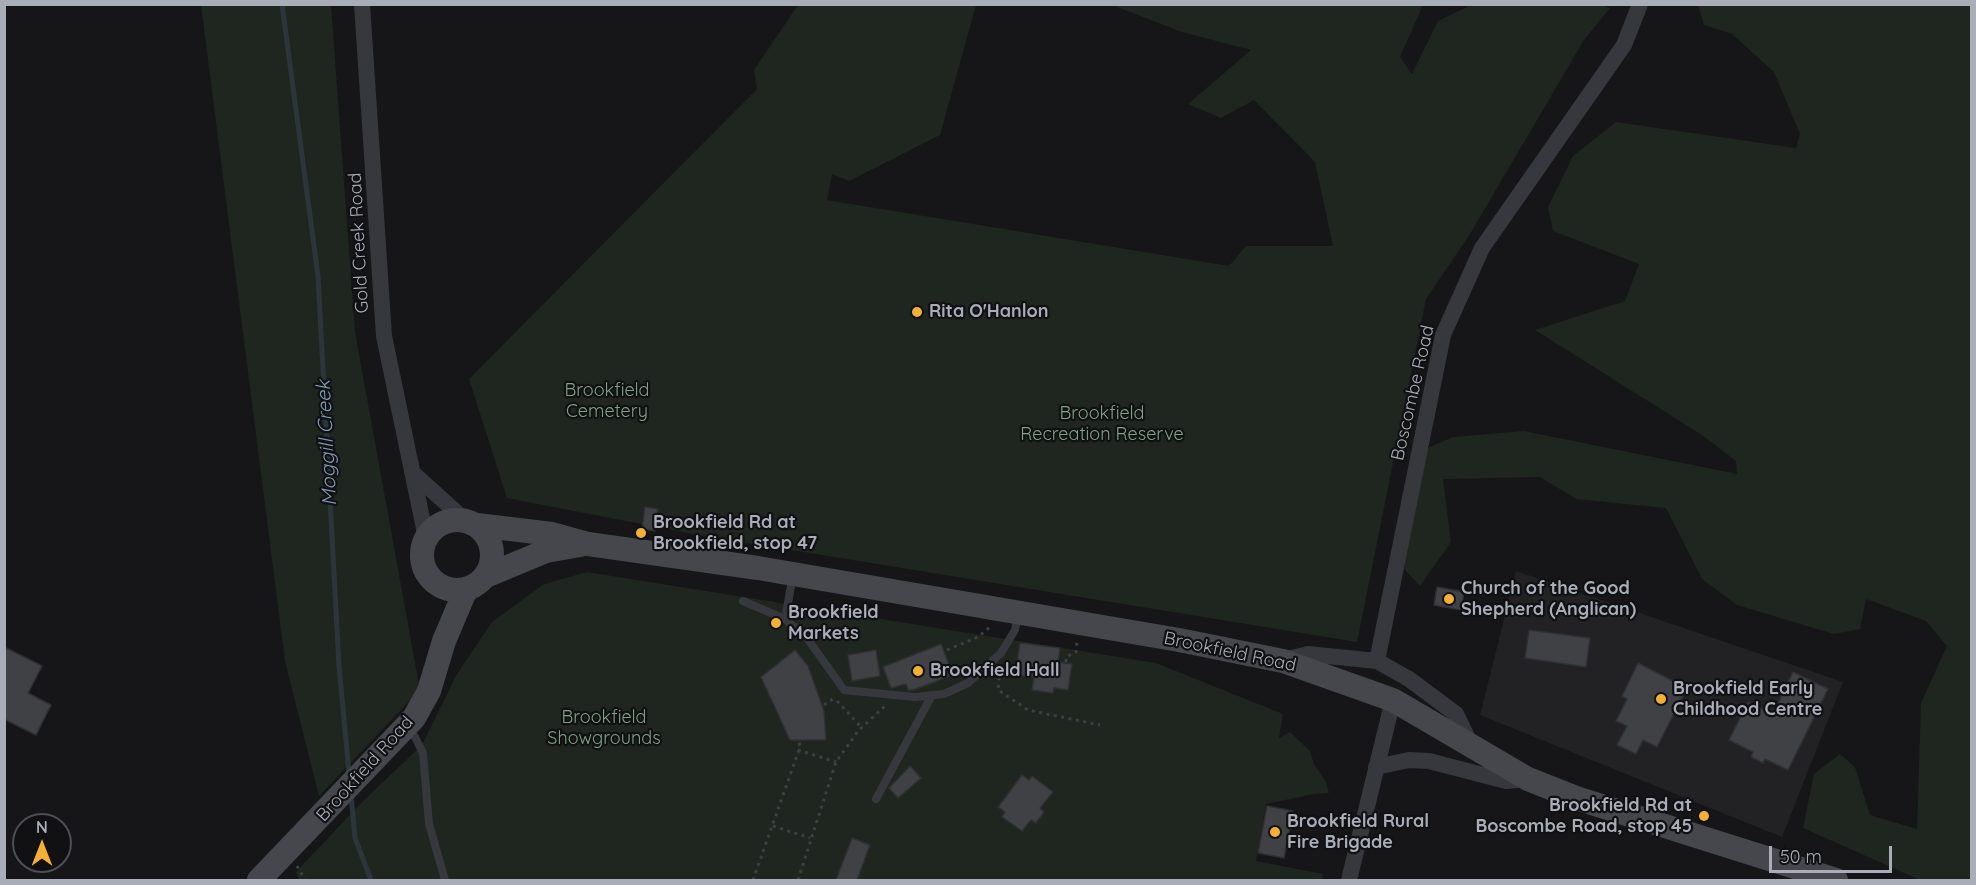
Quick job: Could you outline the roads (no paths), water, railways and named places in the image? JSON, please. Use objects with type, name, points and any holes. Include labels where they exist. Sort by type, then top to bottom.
[{"type":"main road","points":[[443,523],[471,523],[485,533],[493,555],[465,584],[426,572],[422,549],[426,538],[443,523]]},
{"type":"main road","name":"Brookfield Road","points":[[471,523],[552,534],[588,544],[793,575],[1179,640],[1283,661],[1394,700],[1528,778],[1576,798],[1836,880]]},
{"type":"main road","name":"Brookfield Road","points":[[259,880],[399,736],[429,691],[465,584],[546,551],[588,544]]},
{"type":"street","name":"Gold Creek Road","points":[[362,4],[384,336],[415,475],[426,538]]},
{"type":"street","name":"Boscombe Road","points":[[1377,661],[1443,335],[1482,248],[1624,45],[1640,4]]},
{"type":"street","points":[[415,475],[471,523]]},
{"type":"street","points":[[1283,661],[1308,654],[1377,661],[1409,679],[1456,714],[1473,748]]},
{"type":"street","points":[[1349,880],[1394,700]]},
{"type":"street","points":[[1376,767],[1409,760],[1430,761],[1506,781],[1528,778]]},
{"type":"lane","points":[[785,619],[793,575]]},
{"type":"lane","points":[[743,601],[785,619],[807,638],[844,690],[931,697],[968,683],[1001,653],[1015,630],[1018,614]]},
{"type":"lane","points":[[876,799],[931,697]]},
{"type":"lane","points":[[399,736],[415,737],[423,753],[429,824],[445,880]]},
{"type":"waterway","name":"Moggill Creek","points":[[282,4],[318,276],[339,666],[349,773]]},
{"type":"waterway","name":"Moggill Creek","points":[[351,795],[355,838],[371,880]]},
{"type":"place","name":"Rita O'Hanlon","points":[[917,312]]},
{"type":"place","name":"Brookfield Rd at Brookfield, stop 47","points":[[641,533]]},
{"type":"place","name":"Church of the Good Shepherd (Anglican)","points":[[1449,599]]},
{"type":"place","name":"Brookfield Markets","points":[[776,623]]},
{"type":"place","name":"Brookfield Hall","points":[[918,671]]},
{"type":"place","name":"Brookfield Early Childhood Centre","points":[[1661,699]]},
{"type":"place","name":"Brookfield Rd at Boscombe Road, stop 45","points":[[1704,816]]},
{"type":"place","name":"Brookfield Rural Fire Brigade","points":[[1275,832]]},
{"type":"park label","name":"Brookfield Cemetery","points":[[607,401]]},
{"type":"park label","name":"Brookfield Recreation Reserve","points":[[1102,424]]},
{"type":"park label","name":"Brookfield Showgrounds","points":[[604,728]]}]
